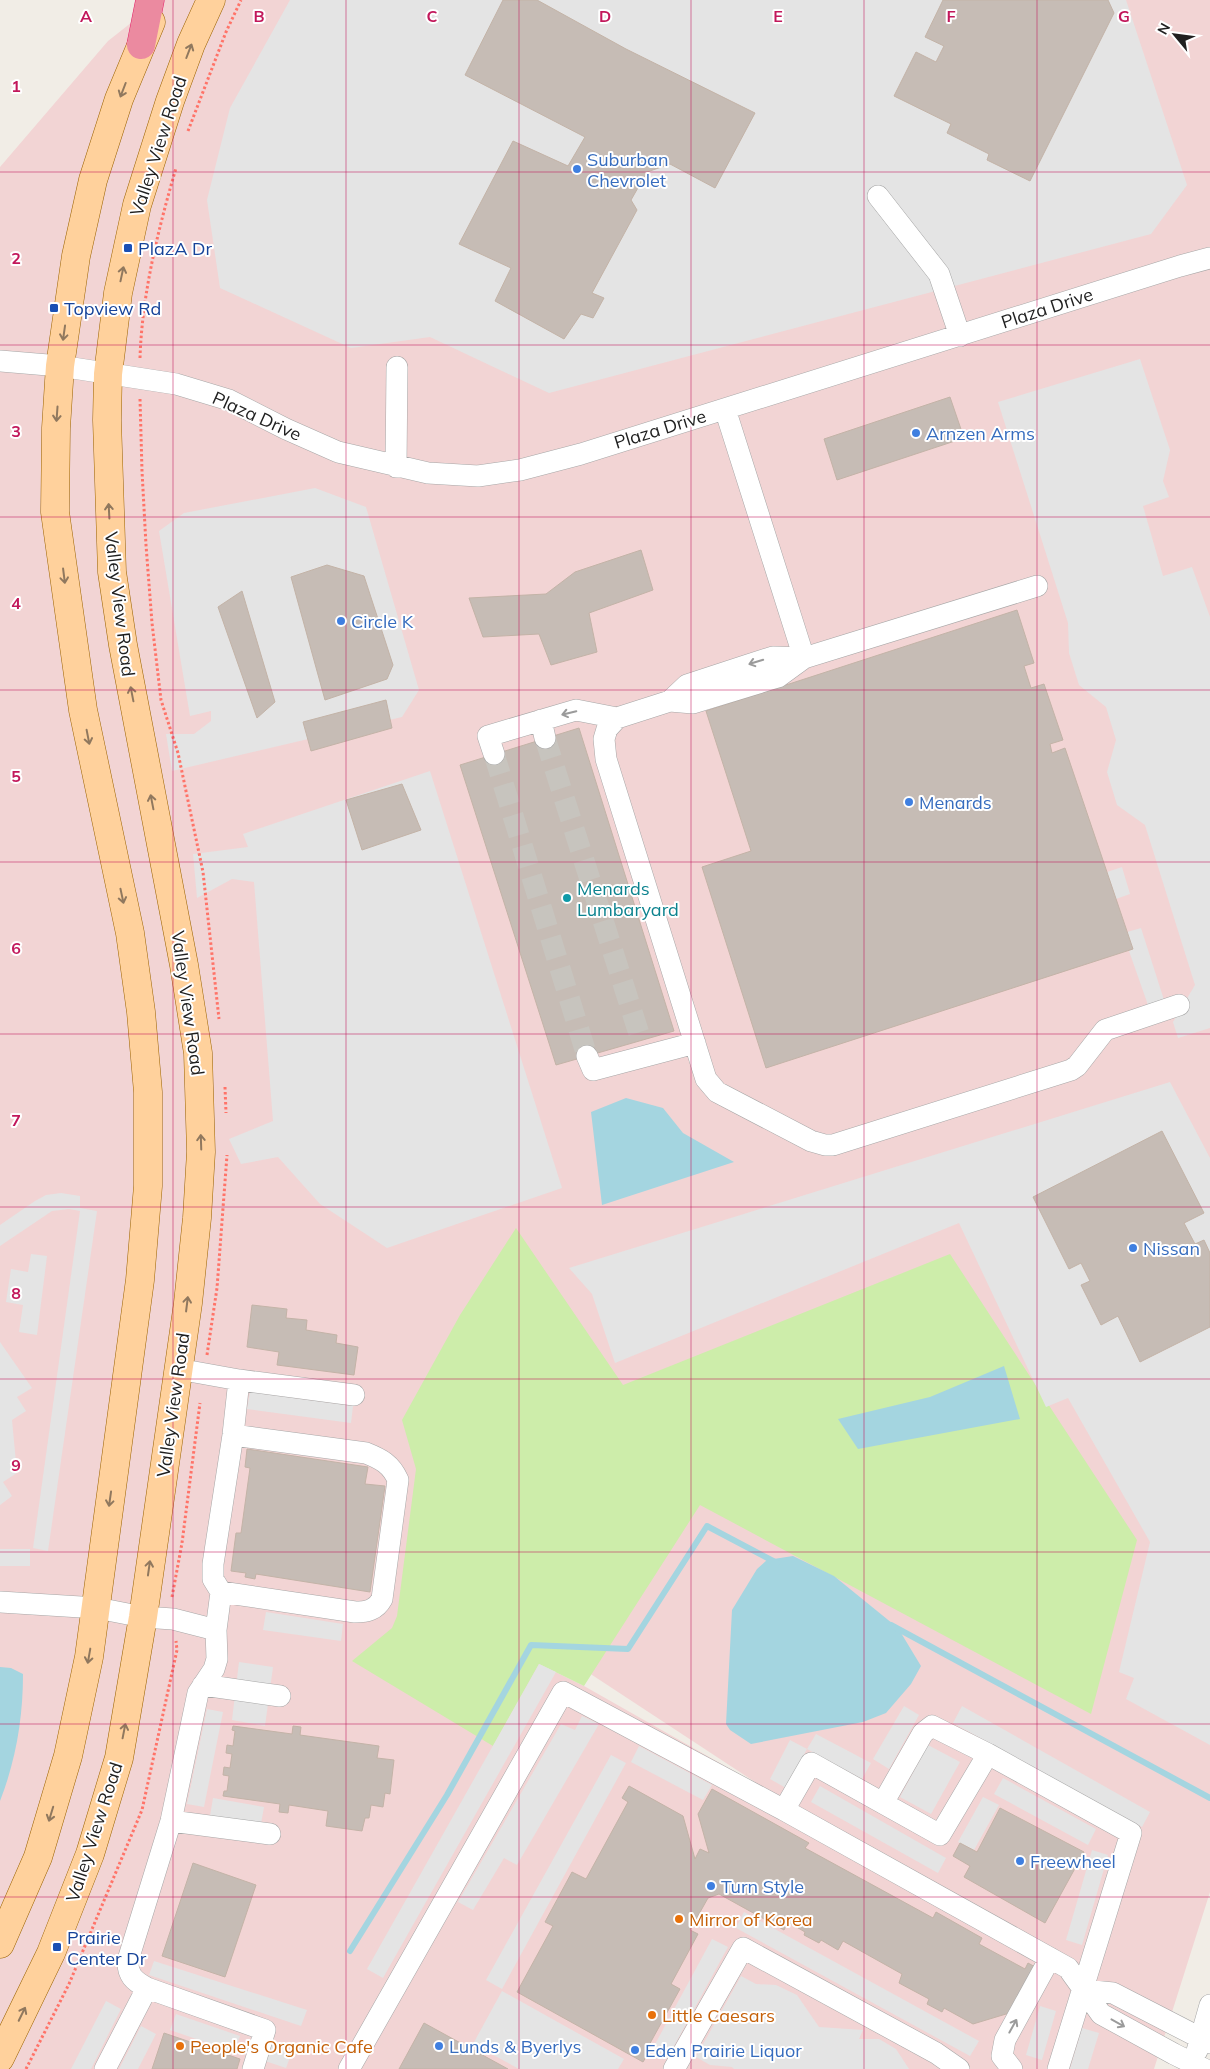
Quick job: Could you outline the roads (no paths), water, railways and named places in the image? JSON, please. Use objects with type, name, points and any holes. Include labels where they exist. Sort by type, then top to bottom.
[{"type":"highway","points":[[141,45],[150,0]]},
{"type":"main road","points":[[0,1944],[38,1857],[68,1756],[89,1657],[140,1280],[148,1186],[148,1092],[141,1012],[130,933],[83,710],[55,512],[56,428],[60,366],[76,256],[93,180],[119,99],[160,0]]},
{"type":"main road","name":"Valley View Road","points":[[0,2058],[51,1953],[90,1854],[119,1758],[143,1617],[193,1255],[202,1152],[198,1053],[184,965],[123,646],[112,572],[107,456],[108,374],[118,293],[137,205],[170,102],[191,44],[211,0]]},
{"type":"street","points":[[878,196],[939,274],[960,336]]},
{"type":"street","name":"Plaza Drive","points":[[0,361],[60,366],[176,384],[229,400],[286,429],[338,452],[428,474],[478,476],[520,470],[580,454],[1210,258]]},
{"type":"street","points":[[396,467],[397,368]]},
{"type":"street","points":[[725,409],[804,658]]},
{"type":"street","points":[[494,754],[488,736],[543,729],[576,710],[617,718],[670,701],[687,685],[773,657],[804,658],[1037,586]]},
{"type":"street","points":[[617,718],[607,729],[604,738],[606,759],[706,1079],[717,1092],[811,1142],[833,1145],[1071,1070],[1106,1030],[1179,1005]]},
{"type":"street","points":[[587,1056],[593,1070],[644,1048],[695,1043]]},
{"type":"street","points":[[178,1369],[239,1380],[354,1395]]},
{"type":"street","points":[[239,1380],[233,1435],[213,1564],[213,1579],[221,1592],[216,1630],[217,1659],[214,1669],[198,1694],[171,1820],[128,1960],[128,1969],[131,1977],[147,1988],[265,2030],[252,2069]]},
{"type":"street","points":[[221,1592],[355,1612],[372,1610],[378,1606],[382,1599],[398,1480],[394,1471],[386,1462],[366,1453],[233,1435]]},
{"type":"street","points":[[0,1602],[97,1608],[143,1617],[173,1618],[216,1630]]},
{"type":"street","points":[[203,1685],[280,1696]]},
{"type":"street","points":[[350,2069],[563,1692],[784,1810],[1068,1968],[1101,2014],[1196,2067],[1205,2041],[1210,2005]]},
{"type":"street","points":[[883,1803],[923,1733],[932,1726],[988,1754],[1131,1832],[1058,2069]]},
{"type":"street","points":[[784,1810],[811,1763],[940,1836],[988,1754]]},
{"type":"street","points":[[171,1820],[270,1834]]},
{"type":"street","points":[[675,2069],[743,1948],[952,2067]]},
{"type":"street","points":[[1012,2069],[1002,2056],[1002,2049],[1050,1958]]},
{"type":"street","points":[[105,2069],[147,1988]]},
{"type":"street","points":[[1083,1990],[1114,1993],[1205,2041]]},
{"type":"street","points":[[243,2069],[257,2027]]},
{"type":"water","points":[[626,1098],[663,1108],[683,1133],[734,1162],[602,1205],[591,1112]]},
{"type":"water","points":[[1004,1366],[1020,1419],[858,1449],[838,1419],[930,1397]]},
{"type":"water","points":[[793,1556],[834,1576],[898,1628],[921,1666],[911,1684],[886,1713],[863,1722],[751,1744],[730,1730],[726,1724],[732,1610],[757,1569],[767,1560]]},
{"type":"water","points":[[0,1667],[11,1668],[23,1674],[22,1707],[18,1739],[6,1786],[0,1801]]},
{"type":"waterway","points":[[350,1951],[447,1795],[531,1645],[628,1649],[707,1526],[777,1563]]},
{"type":"waterway","points":[[891,1625],[1210,1798]]},
{"type":"tunnel","points":[[545,738],[641,1040]]},
{"type":"tunnel","points":[[494,754],[587,1056]]},
{"type":"place","name":"Suburban Chevrolet","points":[[577,169]]},
{"type":"place","name":"PlazA Dr","points":[[128,248]]},
{"type":"place","name":"Topview Rd","points":[[54,308]]},
{"type":"place","name":"Arnzen Arms","points":[[916,433]]},
{"type":"place","name":"Circle K","points":[[341,621]]},
{"type":"place","name":"Menards","points":[[909,802]]},
{"type":"place","name":"Menards Lumbaryard","points":[[567,898]]},
{"type":"place","name":"Nissan","points":[[1133,1248]]},
{"type":"place","name":"Freewheel","points":[[1020,1861]]},
{"type":"place","name":"Turn Style","points":[[711,1886]]},
{"type":"place","name":"Mirror of Korea","points":[[679,1919]]},
{"type":"place","name":"Prairie Center Dr","points":[[57,1947]]},
{"type":"place","name":"Little Caesars","points":[[652,2015]]},
{"type":"place","name":"People's Organic Cafe","points":[[180,2046]]},
{"type":"place","name":"Lunds & Byerlys","points":[[439,2046]]},
{"type":"place","name":"Eden Prairie Liquor","points":[[635,2050]]}]
